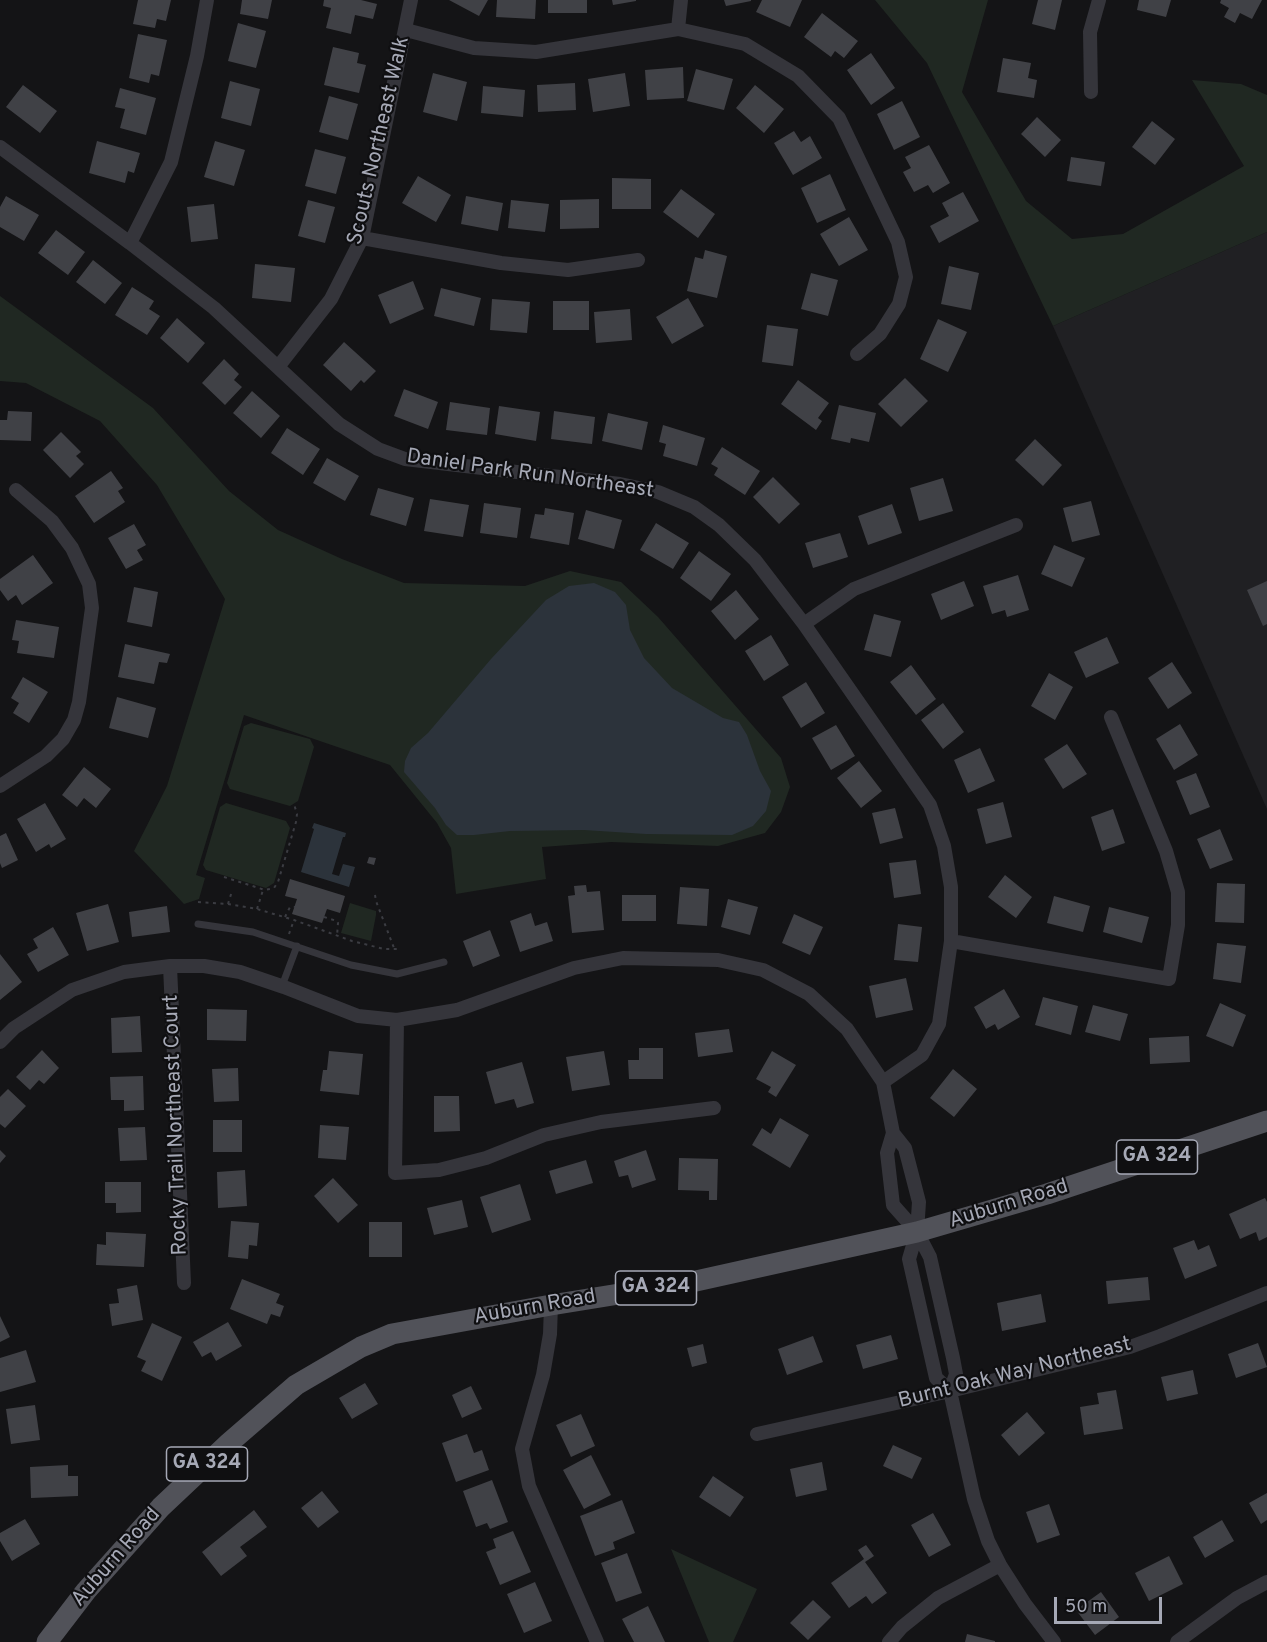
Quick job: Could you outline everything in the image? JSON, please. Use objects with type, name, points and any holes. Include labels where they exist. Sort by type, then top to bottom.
[{"type":"main road","name":"Auburn Road","points":[[47,1642],[86,1591],[161,1507],[229,1443],[296,1385],[361,1347],[392,1334],[687,1283],[917,1232],[1047,1194],[1267,1121]]},
{"type":"street","points":[[130,243],[171,162],[197,56],[207,0]]},
{"type":"street","name":"Scouts Northeast Walk","points":[[278,367],[332,299],[362,238],[411,0]]},
{"type":"street","points":[[678,29],[681,0]]},
{"type":"street","points":[[1091,92],[1089,32],[1099,0]]},
{"type":"street","points":[[406,30],[474,48],[536,52],[678,29],[745,44],[798,76],[839,118],[898,242],[906,277],[899,304],[893,314],[880,334],[857,354]]},
{"type":"street","name":"Daniel Park Run Northeast","points":[[0,147],[214,308],[339,424],[378,449],[405,459],[620,484],[658,492],[694,507],[719,525],[755,560],[804,624],[930,805],[944,846],[951,887],[951,941],[939,1024],[922,1055],[883,1082]]},
{"type":"street","points":[[362,238],[501,263],[568,270],[638,260]]},
{"type":"street","points":[[0,786],[46,756],[63,739],[74,720],[79,702],[92,608],[89,584],[72,548],[52,521],[16,490]]},
{"type":"street","points":[[804,624],[854,589],[1016,525]]},
{"type":"street","points":[[951,941],[1169,979],[1178,925],[1178,892],[1166,851],[1111,717]]},
{"type":"street","points":[[0,1042],[14,1028],[72,990],[124,972],[170,966],[204,966],[240,972],[358,1016],[397,1020],[457,1010],[574,968],[623,958],[718,960],[763,970],[809,994],[847,1029],[883,1082],[894,1133],[905,1148],[919,1202],[917,1232],[909,1259],[936,1378],[950,1391]]},
{"type":"street","name":"Rocky Trail Northeast Court","points":[[170,966],[184,1283]]},
{"type":"street","points":[[397,1020],[395,1173],[439,1170],[476,1160],[544,1135],[601,1122],[714,1108]]},
{"type":"street","points":[[894,1133],[887,1154],[894,1205],[917,1232],[930,1257],[956,1374],[950,1391],[974,1499],[988,1541],[1000,1565],[1025,1604],[1054,1642]]},
{"type":"street","name":"Burnt Oak Way Northeast","points":[[757,1434],[950,1391],[1130,1347],[1267,1293]]},
{"type":"street","points":[[551,1305],[550,1334],[543,1375],[522,1449],[529,1486],[597,1642]]},
{"type":"street","points":[[889,1642],[902,1627],[938,1598],[1000,1565]]},
{"type":"street","points":[[1177,1642],[1237,1598],[1267,1582]]},
{"type":"lane","points":[[198,924],[253,932],[351,965],[397,974],[444,962]]},
{"type":"lane","points":[[282,986],[297,946]]},
{"type":"path","points":[[224,877],[263,890],[274,888],[278,882],[297,814],[294,804]]},
{"type":"path","points":[[257,909],[263,890]]},
{"type":"path","points":[[228,904],[232,891]]},
{"type":"path","points":[[198,902],[257,909],[337,936],[373,946],[397,949],[375,901],[375,895]]},
{"type":"path","points":[[285,917],[290,907],[295,907]]},
{"type":"path","points":[[324,917],[337,921],[341,928],[337,936]]},
{"type":"path","points":[[286,942],[294,920]]},
{"type":"shaded area","points":[[875,0],[988,0],[962,92],[1026,201],[1072,239],[1123,234],[1244,166],[1192,80],[1241,84],[1267,95],[1267,232],[1053,326],[927,63]]},
{"type":"shaded area","points":[[1267,232],[1267,809],[1053,326]]},
{"type":"shaded area","points":[[0,296],[153,408],[229,491],[278,530],[342,559],[404,583],[525,586],[570,571],[621,582],[658,617],[781,758],[790,787],[781,812],[765,833],[718,846],[611,842],[542,847],[546,879],[456,894],[451,848],[437,823],[390,765],[244,715],[196,875],[205,878],[199,899],[184,904],[134,851],[167,786],[225,599],[157,485],[100,421],[26,383],[0,381]]},
{"type":"shaded area","points":[[594,583],[615,592],[626,605],[630,630],[644,658],[672,688],[723,718],[739,722],[771,791],[766,811],[753,826],[732,835],[646,834],[584,830],[510,831],[457,835],[446,825],[435,808],[404,772],[405,761],[411,748],[428,733],[491,659],[546,600],[569,586]]},
{"type":"shaded area","points":[[251,723],[310,739],[314,747],[298,801],[290,806],[230,789],[227,783],[244,726]]},
{"type":"shaded area","points":[[226,803],[286,821],[290,828],[274,883],[266,888],[206,870],[203,865],[220,807]]},
{"type":"shaded area","points":[[314,823],[346,833],[332,874],[339,876],[343,864],[355,867],[349,887],[301,872]]},
{"type":"shaded area","points":[[350,903],[376,911],[371,941],[341,933]]},
{"type":"shaded area","points":[[671,1549],[757,1589],[733,1642],[709,1642]]},
{"type":"building","points":[[138,0],[171,0],[166,21],[157,19],[155,28],[133,24]]},
{"type":"building","points":[[242,0],[272,0],[268,19],[240,14]]},
{"type":"building","points":[[324,0],[361,0],[377,4],[373,19],[355,15],[351,34],[326,28],[331,8],[323,6]]},
{"type":"building","points":[[449,0],[488,0],[479,16]]},
{"type":"building","points":[[497,0],[536,0],[535,19],[496,17]]},
{"type":"building","points":[[548,0],[587,0],[587,13],[548,13]]},
{"type":"building","points":[[612,0],[636,0],[636,1],[613,5]]},
{"type":"building","points":[[724,0],[751,0],[751,1],[726,6]]},
{"type":"building","points":[[762,0],[802,0],[790,27],[756,12]]},
{"type":"building","points":[[1038,0],[1062,0],[1055,30],[1032,24]]},
{"type":"building","points":[[1139,0],[1171,0],[1166,17],[1137,10]]},
{"type":"building","points":[[1221,0],[1262,0],[1252,19],[1240,13],[1235,23],[1224,17],[1229,8],[1220,3]]},
{"type":"building","points":[[822,13],[858,41],[844,58],[835,51],[831,57],[804,37]]},
{"type":"building","points":[[238,23],[266,31],[256,68],[228,61]]},
{"type":"building","points":[[138,34],[167,40],[159,76],[151,74],[149,83],[129,78]]},
{"type":"building","points":[[333,47],[359,53],[357,63],[366,65],[359,93],[324,85]]},
{"type":"building","points":[[871,53],[895,88],[871,105],[847,70]]},
{"type":"building","points":[[1003,58],[1031,63],[1028,78],[1037,80],[1034,98],[997,92]]},
{"type":"building","points":[[683,67],[684,98],[647,100],[645,70]]},
{"type":"building","points":[[696,69],[733,79],[724,110],[687,101]]},
{"type":"building","points":[[433,73],[467,82],[457,121],[423,112]]},
{"type":"building","points":[[625,73],[630,106],[593,112],[588,79]]},
{"type":"building","points":[[230,81],[260,89],[251,126],[221,118]]},
{"type":"building","points":[[575,83],[576,110],[538,112],[537,85]]},
{"type":"building","points":[[23,85],[57,111],[40,133],[6,107]]},
{"type":"building","points":[[755,85],[784,109],[764,133],[736,108]]},
{"type":"building","points":[[483,86],[525,90],[523,117],[481,113]]},
{"type":"building","points":[[120,88],[156,98],[146,135],[120,128],[125,109],[115,107]]},
{"type":"building","points":[[329,96],[358,104],[348,140],[319,132]]},
{"type":"building","points":[[902,101],[920,137],[894,150],[877,114]]},
{"type":"building","points":[[1037,117],[1061,140],[1045,157],[1021,134]]},
{"type":"building","points":[[1152,121],[1175,139],[1155,165],[1132,147]]},
{"type":"building","points":[[794,131],[801,142],[810,136],[822,158],[793,175],[774,143]]},
{"type":"building","points":[[97,141],[140,153],[134,173],[128,171],[125,183],[89,173]]},
{"type":"building","points":[[215,141],[245,150],[234,186],[204,177]]},
{"type":"building","points":[[929,145],[950,183],[933,193],[928,185],[914,192],[903,172],[911,168],[905,157]]},
{"type":"building","points":[[315,149],[346,157],[336,194],[305,186]]},
{"type":"building","points":[[1071,157],[1105,162],[1101,186],[1067,181]]},
{"type":"building","points":[[830,174],[846,210],[817,223],[801,188]]},
{"type":"building","points":[[418,176],[451,195],[436,222],[402,203]]},
{"type":"building","points":[[612,178],[651,179],[651,209],[612,209]]},
{"type":"building","points":[[681,189],[715,214],[698,238],[663,212]]},
{"type":"building","points":[[963,192],[979,221],[939,243],[930,226],[949,216],[942,203]]},
{"type":"building","points":[[6,196],[39,215],[24,241],[0,227],[0,207]]},
{"type":"building","points":[[466,196],[503,203],[498,231],[461,224]]},
{"type":"building","points":[[599,199],[599,228],[560,229],[560,200]]},
{"type":"building","points":[[308,200],[335,207],[325,243],[298,236]]},
{"type":"building","points":[[511,200],[549,204],[545,232],[508,228]]},
{"type":"building","points":[[214,204],[218,239],[191,242],[187,207]]},
{"type":"building","points":[[849,217],[868,250],[839,266],[820,234]]},
{"type":"building","points":[[56,230],[85,252],[68,275],[38,253]]},
{"type":"building","points":[[705,250],[727,256],[717,298],[687,291],[695,257],[703,259]]},
{"type":"building","points":[[93,260],[122,283],[105,304],[76,282]]},
{"type":"building","points":[[255,264],[295,268],[291,302],[252,298]]},
{"type":"building","points":[[949,266],[979,273],[971,310],[941,304]]},
{"type":"building","points":[[811,273],[838,280],[828,316],[801,309]]},
{"type":"building","points":[[413,281],[424,309],[390,324],[378,295]]},
{"type":"building","points":[[132,287],[154,301],[149,309],[160,316],[147,335],[115,315]]},
{"type":"building","points":[[441,288],[481,298],[474,326],[434,316]]},
{"type":"building","points":[[688,298],[704,326],[672,344],[656,317]]},
{"type":"building","points":[[492,299],[530,302],[527,333],[490,330]]},
{"type":"building","points":[[553,301],[589,301],[589,330],[553,330]]},
{"type":"building","points":[[630,309],[632,340],[596,343],[594,312]]},
{"type":"building","points":[[177,318],[205,343],[188,363],[160,338]]},
{"type":"building","points":[[938,319],[967,332],[948,372],[920,359]]},
{"type":"building","points":[[767,325],[798,329],[793,366],[762,362]]},
{"type":"building","points":[[344,342],[376,371],[364,383],[361,380],[351,391],[323,365]]},
{"type":"building","points":[[224,359],[239,374],[234,380],[242,387],[225,405],[202,383]]},
{"type":"building","points":[[905,378],[928,401],[901,427],[878,404]]},
{"type":"building","points":[[798,380],[829,403],[818,418],[822,421],[816,430],[781,404]]},
{"type":"building","points":[[404,389],[438,402],[428,429],[394,416]]},
{"type":"building","points":[[252,391],[280,416],[261,438],[233,413]]},
{"type":"building","points":[[450,402],[490,408],[487,435],[446,430]]},
{"type":"building","points":[[839,405],[876,413],[869,442],[851,438],[850,443],[831,439]]},
{"type":"building","points":[[499,406],[540,412],[536,441],[495,434]]},
{"type":"building","points":[[8,411],[32,412],[31,441],[0,440],[0,420],[7,420]]},
{"type":"building","points":[[554,411],[595,417],[592,444],[551,439]]},
{"type":"building","points":[[608,413],[648,422],[642,450],[602,441]]},
{"type":"building","points":[[663,425],[705,438],[697,466],[663,456],[666,444],[659,442]]},
{"type":"building","points":[[287,428],[320,449],[303,475],[271,453]]},
{"type":"building","points":[[61,432],[81,452],[76,456],[84,464],[70,478],[43,450]]},
{"type":"building","points":[[1035,439],[1062,465],[1043,486],[1015,460]]},
{"type":"building","points":[[722,447],[760,471],[745,495],[714,475],[718,468],[711,464]]},
{"type":"building","points":[[327,458],[359,476],[345,501],[313,483]]},
{"type":"building","points":[[111,471],[123,488],[118,491],[125,502],[94,523],[75,496]]},
{"type":"building","points":[[773,477],[800,504],[779,524],[753,497]]},
{"type":"building","points":[[943,478],[953,511],[919,521],[910,488]]},
{"type":"building","points":[[378,488],[414,498],[406,526],[370,515]]},
{"type":"building","points":[[430,499],[469,505],[463,537],[424,531]]},
{"type":"building","points":[[1091,501],[1100,535],[1072,542],[1063,508]]},
{"type":"building","points":[[484,503],[521,508],[517,538],[480,533]]},
{"type":"building","points":[[892,504],[902,533],[868,545],[858,516]]},
{"type":"building","points":[[545,508],[574,513],[569,545],[530,538],[535,514],[544,515]]},
{"type":"building","points":[[586,510],[622,520],[614,549],[578,539]]},
{"type":"building","points":[[656,523],[689,543],[673,569],[640,550]]},
{"type":"building","points":[[134,524],[146,545],[137,550],[143,560],[126,569],[108,538]]},
{"type":"building","points":[[840,533],[848,557],[813,568],[805,543]]},
{"type":"building","points":[[1054,545],[1085,558],[1072,587],[1041,574]]},
{"type":"building","points":[[699,551],[731,574],[711,601],[680,578]]},
{"type":"building","points":[[33,555],[53,583],[22,605],[16,595],[8,601],[0,590],[0,579]]},
{"type":"building","points":[[1018,575],[1029,610],[1007,617],[1005,610],[992,614],[983,586]]},
{"type":"building","points":[[964,581],[974,606],[941,620],[931,594]]},
{"type":"building","points":[[1267,581],[1267,624],[1263,626],[1247,590]]},
{"type":"building","points":[[134,587],[158,592],[152,627],[127,622]]},
{"type":"building","points":[[736,590],[759,619],[735,640],[711,611]]},
{"type":"building","points":[[874,614],[901,621],[891,657],[864,650]]},
{"type":"building","points":[[16,620],[59,627],[54,658],[17,653],[19,641],[12,640]]},
{"type":"building","points":[[771,635],[789,665],[764,681],[745,651]]},
{"type":"building","points":[[1107,637],[1119,663],[1086,678],[1074,652]]},
{"type":"building","points":[[125,644],[170,654],[167,663],[159,662],[154,684],[118,677]]},
{"type":"building","points":[[1172,662],[1192,693],[1168,709],[1148,678]]},
{"type":"building","points":[[911,665],[936,699],[916,715],[890,682]]},
{"type":"building","points":[[1049,673],[1073,687],[1055,720],[1031,706]]},
{"type":"building","points":[[23,677],[48,692],[29,723],[13,713],[19,703],[11,698]]},
{"type":"building","points":[[806,682],[825,713],[801,728],[782,697]]},
{"type":"building","points":[[117,697],[156,708],[148,738],[109,728]]},
{"type":"building","points":[[943,703],[964,732],[943,749],[921,720]]},
{"type":"building","points":[[1180,724],[1198,755],[1174,770],[1156,739]]},
{"type":"building","points":[[836,725],[855,756],[831,770],[812,738]]},
{"type":"building","points":[[1067,744],[1087,774],[1063,789],[1044,759]]},
{"type":"building","points":[[980,748],[995,781],[968,793],[954,760]]},
{"type":"building","points":[[859,761],[882,791],[861,808],[837,778]]},
{"type":"building","points":[[84,767],[111,789],[96,808],[84,798],[77,807],[62,795]]},
{"type":"building","points":[[1196,773],[1210,807],[1190,815],[1176,781]]},
{"type":"building","points":[[1003,802],[1012,837],[986,844],[977,809]]},
{"type":"building","points":[[45,803],[66,839],[51,848],[49,844],[36,852],[17,819]]},
{"type":"building","points":[[895,808],[903,838],[880,844],[872,813]]},
{"type":"building","points":[[1113,809],[1125,843],[1102,851],[1091,817]]},
{"type":"building","points":[[1220,829],[1233,860],[1210,869],[1197,839]]},
{"type":"building","points":[[6,833],[18,860],[2,868],[0,836]]},
{"type":"building","points":[[369,857],[376,858],[374,865],[367,863]]},
{"type":"building","points":[[916,860],[921,894],[894,898],[889,863]]},
{"type":"building","points":[[1005,875],[1032,897],[1016,918],[988,897]]},
{"type":"building","points":[[290,879],[345,896],[340,913],[327,909],[322,923],[292,914],[297,899],[285,896]]},
{"type":"building","points":[[1217,883],[1245,884],[1244,923],[1215,922]]},
{"type":"building","points":[[586,885],[587,892],[600,891],[604,930],[572,933],[568,896],[575,895],[574,886]]},
{"type":"building","points":[[680,887],[709,889],[707,926],[677,924]]},
{"type":"building","points":[[622,895],[656,895],[656,921],[622,921]]},
{"type":"building","points":[[1054,896],[1090,906],[1083,932],[1047,923]]},
{"type":"building","points":[[728,899],[758,907],[750,935],[721,927]]},
{"type":"building","points":[[108,904],[119,942],[87,951],[76,913]]},
{"type":"building","points":[[167,906],[170,932],[132,937],[129,912]]},
{"type":"building","points":[[1109,907],[1149,917],[1142,943],[1103,932]]},
{"type":"building","points":[[531,913],[535,926],[547,922],[553,941],[520,952],[510,921]]},
{"type":"building","points":[[794,914],[823,927],[810,955],[782,943]]},
{"type":"building","points":[[898,924],[922,927],[918,962],[894,960]]},
{"type":"building","points":[[53,927],[69,955],[38,972],[27,954],[38,948],[33,939]]},
{"type":"building","points":[[490,930],[500,956],[473,967],[463,941]]},
{"type":"building","points":[[1217,943],[1246,946],[1241,983],[1213,979]]},
{"type":"building","points":[[0,954],[22,982],[0,1000]]},
{"type":"building","points":[[906,978],[913,1010],[876,1018],[869,986]]},
{"type":"building","points":[[1004,989],[1020,1017],[998,1030],[995,1024],[986,1029],[974,1007]]},
{"type":"building","points":[[1043,997],[1078,1006],[1071,1035],[1035,1025]]},
{"type":"building","points":[[1220,1003],[1246,1015],[1233,1047],[1206,1036]]},
{"type":"building","points":[[1093,1005],[1128,1014],[1120,1041],[1085,1032]]},
{"type":"building","points":[[207,1009],[247,1010],[246,1041],[207,1040]]},
{"type":"building","points":[[140,1016],[142,1052],[112,1053],[111,1018]]},
{"type":"building","points":[[729,1029],[733,1052],[698,1057],[695,1033]]},
{"type":"building","points":[[1189,1036],[1190,1062],[1150,1064],[1149,1038]]},
{"type":"building","points":[[639,1048],[663,1048],[663,1079],[629,1079],[628,1060],[639,1060]]},
{"type":"building","points":[[42,1050],[59,1068],[44,1084],[39,1080],[30,1090],[16,1077]]},
{"type":"building","points":[[329,1051],[363,1054],[359,1095],[320,1091],[323,1070],[327,1070]]},
{"type":"building","points":[[604,1051],[610,1085],[572,1091],[566,1057]]},
{"type":"building","points":[[772,1051],[796,1065],[776,1097],[768,1092],[771,1087],[756,1079]]},
{"type":"building","points":[[522,1062],[534,1103],[517,1108],[514,1099],[495,1104],[486,1072]]},
{"type":"building","points":[[238,1068],[239,1101],[214,1102],[212,1069]]},
{"type":"building","points":[[953,1069],[977,1089],[954,1117],[930,1098]]},
{"type":"building","points":[[143,1076],[144,1110],[124,1111],[124,1100],[111,1100],[110,1077]]},
{"type":"building","points":[[8,1089],[26,1106],[5,1128],[0,1124],[0,1097]]},
{"type":"building","points":[[434,1096],[459,1096],[460,1131],[434,1132]]},
{"type":"building","points":[[780,1118],[809,1135],[790,1168],[752,1145],[762,1128],[771,1134]]},
{"type":"building","points":[[213,1120],[242,1120],[242,1152],[213,1152]]},
{"type":"building","points":[[320,1125],[349,1127],[346,1160],[318,1158]]},
{"type":"building","points":[[145,1127],[147,1160],[120,1161],[118,1128]]},
{"type":"building","points":[[0,1150],[6,1156],[0,1163]]},
{"type":"building","points":[[646,1150],[656,1180],[632,1188],[628,1175],[619,1177],[614,1161]]},
{"type":"building","points":[[679,1158],[718,1159],[717,1200],[709,1200],[709,1191],[678,1190]]},
{"type":"building","points":[[586,1160],[593,1183],[556,1194],[549,1171]]},
{"type":"building","points":[[245,1170],[247,1206],[218,1208],[217,1172]]},
{"type":"building","points":[[333,1178],[358,1205],[338,1223],[314,1196]]},
{"type":"building","points":[[105,1182],[141,1182],[141,1212],[116,1213],[116,1203],[105,1203]]},
{"type":"building","points":[[520,1184],[531,1220],[492,1233],[480,1197]]},
{"type":"building","points":[[1265,1198],[1267,1237],[1259,1241],[1256,1232],[1240,1239],[1229,1214]]},
{"type":"building","points":[[462,1200],[468,1227],[434,1235],[427,1208]]},
{"type":"building","points":[[231,1221],[259,1223],[257,1246],[249,1245],[248,1259],[228,1257]]},
{"type":"building","points":[[369,1222],[402,1222],[402,1257],[369,1257]]},
{"type":"building","points":[[106,1232],[146,1234],[144,1267],[96,1265],[97,1244],[106,1245]]},
{"type":"building","points":[[1194,1240],[1198,1250],[1209,1245],[1217,1266],[1185,1279],[1173,1248]]},
{"type":"building","points":[[1148,1277],[1150,1300],[1108,1304],[1106,1281]]},
{"type":"building","points":[[242,1279],[280,1294],[276,1303],[284,1306],[280,1317],[271,1314],[267,1324],[230,1309]]},
{"type":"building","points":[[137,1285],[143,1320],[112,1326],[109,1304],[119,1303],[117,1289]]},
{"type":"building","points":[[1041,1294],[1046,1322],[1002,1331],[997,1303]]},
{"type":"building","points":[[0,1316],[10,1337],[0,1342]]},
{"type":"building","points":[[228,1322],[242,1346],[216,1361],[211,1352],[202,1357],[193,1342]]},
{"type":"building","points":[[152,1323],[182,1337],[162,1381],[141,1371],[146,1361],[137,1357]]},
{"type":"building","points":[[891,1335],[898,1359],[863,1369],[856,1345]]},
{"type":"building","points":[[813,1336],[823,1362],[787,1375],[778,1349]]},
{"type":"building","points":[[1258,1343],[1267,1367],[1236,1378],[1228,1354]]},
{"type":"building","points":[[703,1344],[707,1363],[692,1367],[687,1348]]},
{"type":"building","points":[[26,1350],[36,1382],[0,1392],[0,1358]]},
{"type":"building","points":[[1193,1370],[1198,1394],[1167,1401],[1161,1377]]},
{"type":"building","points":[[365,1383],[378,1404],[352,1419],[339,1398]]},
{"type":"building","points":[[471,1386],[482,1409],[462,1418],[452,1395]]},
{"type":"building","points":[[1116,1390],[1123,1429],[1084,1435],[1080,1407],[1099,1404],[1097,1393]]},
{"type":"building","points":[[35,1405],[40,1440],[11,1444],[6,1409]]},
{"type":"building","points":[[1027,1412],[1045,1433],[1019,1456],[1001,1435]]},
{"type":"building","points":[[581,1414],[595,1446],[571,1457],[556,1425]]},
{"type":"building","points":[[467,1434],[474,1453],[482,1450],[489,1470],[456,1482],[442,1443]]},
{"type":"building","points":[[893,1445],[922,1458],[912,1479],[883,1466]]},
{"type":"building","points":[[591,1455],[611,1495],[584,1509],[563,1470]]},
{"type":"building","points":[[822,1462],[827,1490],[796,1497],[790,1469]]},
{"type":"building","points":[[68,1465],[68,1476],[78,1476],[78,1496],[31,1498],[30,1467]]},
{"type":"building","points":[[713,1476],[744,1497],[730,1517],[699,1497]]},
{"type":"building","points":[[492,1480],[508,1522],[490,1529],[487,1523],[476,1527],[463,1491]]},
{"type":"building","points":[[322,1491],[339,1512],[318,1528],[301,1508]]},
{"type":"building","points":[[1267,1493],[1267,1520],[1261,1524],[1249,1503]]},
{"type":"building","points":[[622,1500],[635,1533],[613,1542],[615,1549],[595,1556],[580,1516]]},
{"type":"building","points":[[1049,1504],[1060,1535],[1037,1543],[1026,1512]]},
{"type":"building","points":[[254,1510],[267,1527],[240,1547],[247,1556],[221,1576],[202,1552]]},
{"type":"building","points":[[933,1513],[951,1545],[929,1557],[911,1525]]},
{"type":"building","points":[[25,1519],[40,1544],[12,1561],[0,1541],[0,1533]]},
{"type":"building","points":[[1222,1520],[1234,1541],[1205,1558],[1193,1537]]},
{"type":"building","points":[[513,1531],[531,1572],[500,1585],[486,1552],[496,1548],[493,1539]]},
{"type":"building","points":[[866,1545],[874,1556],[865,1562],[887,1593],[872,1604],[866,1596],[849,1608],[831,1583],[864,1559],[858,1550]]},
{"type":"building","points":[[627,1553],[642,1593],[616,1602],[601,1563]]},
{"type":"building","points":[[1169,1556],[1183,1584],[1149,1601],[1135,1573]]},
{"type":"building","points":[[535,1582],[552,1621],[524,1633],[507,1594]]},
{"type":"building","points":[[1101,1592],[1119,1617],[1095,1635],[1076,1610]]},
{"type":"building","points":[[813,1600],[831,1617],[808,1640],[790,1623]]},
{"type":"building","points":[[648,1606],[665,1642],[634,1642],[622,1619]]},
{"type":"building","points":[[967,1634],[995,1641],[995,1642],[965,1642]]}]
